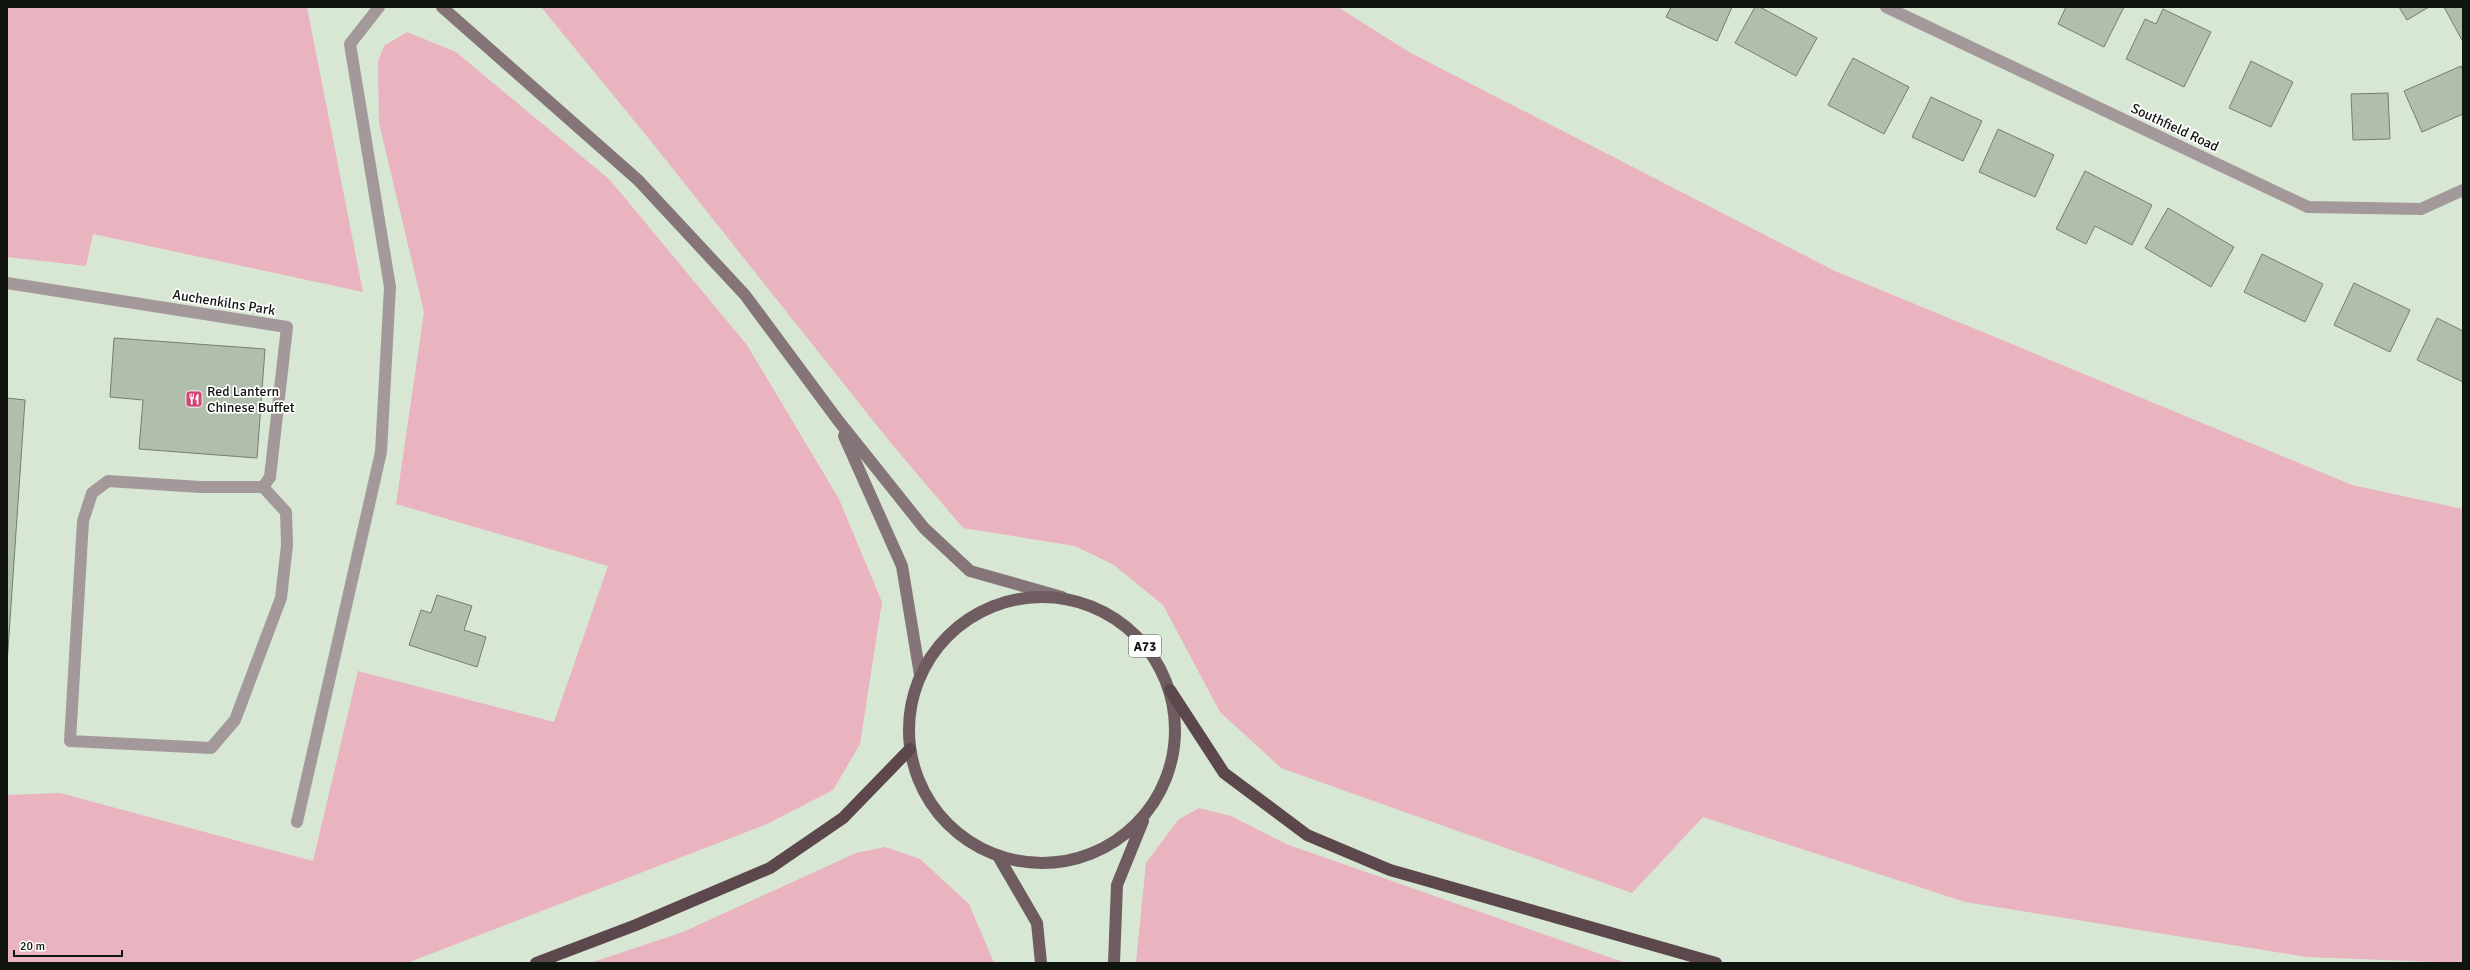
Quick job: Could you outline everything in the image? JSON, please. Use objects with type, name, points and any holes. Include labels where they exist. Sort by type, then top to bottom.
[{"type":"highway","points":[[1170,690],[1224,773],[1307,835],[1390,870],[1716,963]]},
{"type":"highway","points":[[536,963],[636,925],[770,868],[843,818],[910,749]]},
{"type":"main road","points":[[442,7],[638,180],[745,295],[837,419],[924,528],[970,571],[1062,597]]},
{"type":"main road","points":[[837,419],[902,566],[920,675]]},
{"type":"main road","name":"A73","points":[[1114,963],[1117,885],[1144,818],[1167,779],[1176,735],[1170,690],[1154,656],[1129,628],[1097,608],[1062,597],[1019,598],[978,613],[944,639],[920,675],[910,711],[910,749],[920,784],[939,815],[965,839],[998,856],[1037,864],[1077,860],[1114,844],[1144,818]]},
{"type":"main road","points":[[998,856],[1037,923],[1041,963]]},
{"type":"street","points":[[297,822],[381,452],[390,287],[350,44],[379,7]]},
{"type":"street","name":"Southfield Road","points":[[1886,7],[2308,207],[2421,209],[2463,190]]},
{"type":"street","name":"Auchenkilns Park","points":[[7,283],[288,327],[267,482]]},
{"type":"street","points":[[108,481],[200,487],[267,482],[286,512],[287,545],[281,598],[235,720],[211,748],[70,741],[83,521],[92,493],[108,481]]},
{"type":"shaded area","points":[[7,7],[307,7],[363,292],[93,234],[86,266],[7,257]]},
{"type":"shaded area","points":[[541,7],[1338,7],[1409,52],[1835,271],[2352,485],[2463,509],[2463,963],[2307,957],[1965,902],[1703,817],[1632,893],[1281,768],[1220,712],[1163,605],[1114,565],[1075,546],[963,528],[890,442],[654,145]]},
{"type":"shaded area","points":[[407,32],[456,52],[610,180],[747,345],[839,499],[882,602],[860,744],[833,790],[767,824],[407,963],[7,963],[7,795],[60,793],[313,861],[358,671],[554,722],[608,566],[396,504],[424,312],[379,123],[378,62],[384,46]]},
{"type":"shaded area","points":[[1199,808],[1231,816],[1286,844],[1626,963],[1136,963],[1146,863],[1178,820]]},
{"type":"shaded area","points":[[885,847],[920,859],[969,904],[994,963],[590,963],[683,932],[856,853]]},
{"type":"building","points":[[1671,7],[1732,7],[1717,41],[1666,17]]},
{"type":"building","points":[[1755,7],[1760,7],[1817,38],[1796,76],[1735,43]]},
{"type":"building","points":[[2066,7],[2124,7],[2104,47],[2058,24]]},
{"type":"building","points":[[2399,7],[2429,7],[2407,20]]},
{"type":"building","points":[[2444,7],[2463,7],[2463,42]]},
{"type":"building","points":[[2163,9],[2211,32],[2184,87],[2126,59],[2145,19],[2156,24]]},
{"type":"building","points":[[1853,58],[1909,87],[1884,134],[1828,105]]},
{"type":"building","points":[[2251,61],[2293,82],[2271,127],[2229,108]]},
{"type":"building","points":[[2461,66],[2463,71],[2463,114],[2422,132],[2404,91]]},
{"type":"building","points":[[2388,93],[2390,139],[2353,140],[2351,94]]},
{"type":"building","points":[[1931,97],[1982,121],[1963,161],[1912,137]]},
{"type":"building","points":[[1998,129],[2054,155],[2035,197],[1979,172]]},
{"type":"building","points":[[2085,171],[2152,205],[2132,245],[2095,226],[2086,244],[2056,229]]},
{"type":"building","points":[[2168,208],[2234,247],[2211,287],[2145,248]]},
{"type":"building","points":[[2262,254],[2323,284],[2305,322],[2244,292]]},
{"type":"building","points":[[2354,283],[2410,310],[2390,352],[2334,325]]},
{"type":"building","points":[[2437,318],[2463,331],[2463,382],[2417,360]]},
{"type":"building","name":"Red Lantern Chinese Buffet","points":[[114,338],[265,349],[257,458],[139,449],[143,400],[110,397]]},
{"type":"building","points":[[7,398],[25,400],[7,664]]},
{"type":"building","points":[[437,595],[472,606],[464,630],[486,637],[477,667],[409,645],[421,610],[431,613]]},
{"type":"place","name":"Red Lantern Chinese Buffet","points":[[194,399]]}]
